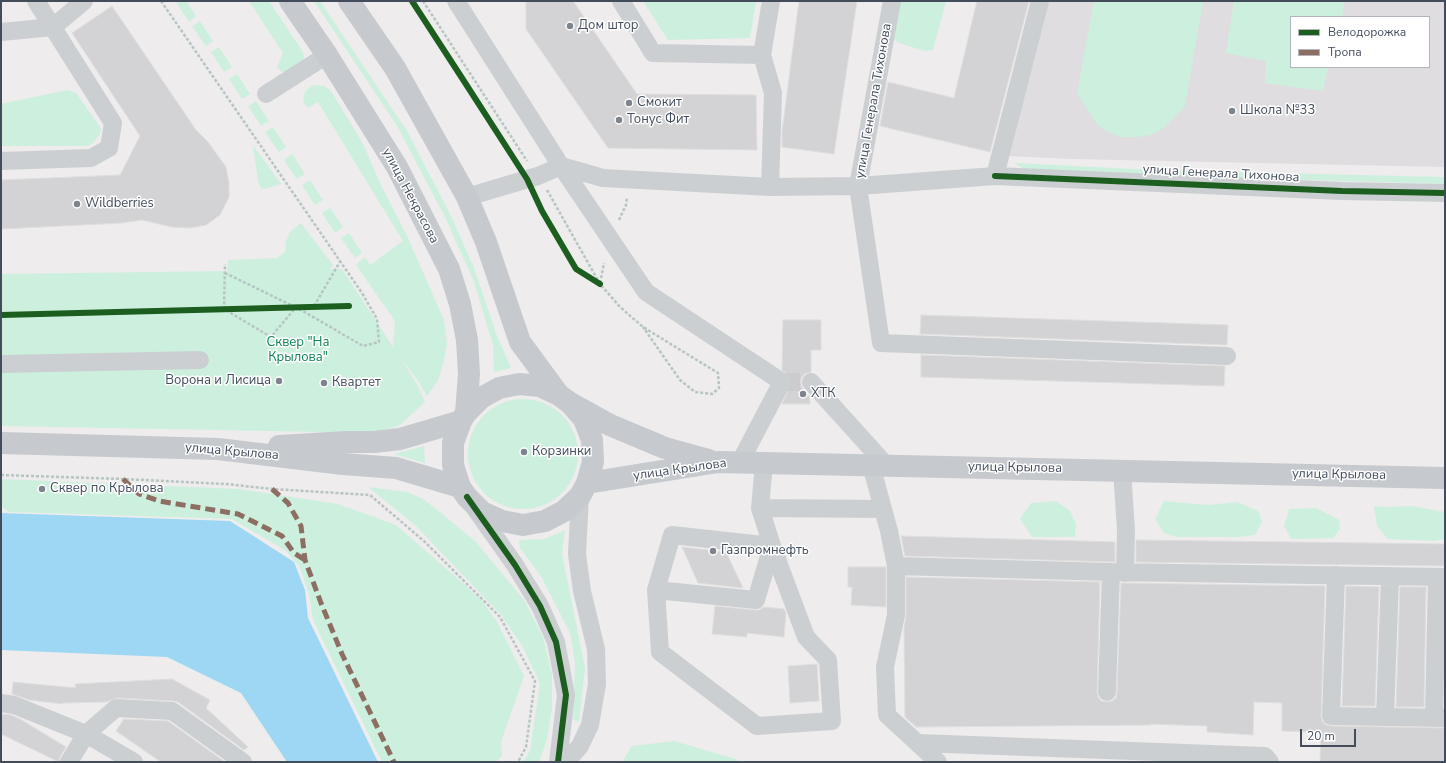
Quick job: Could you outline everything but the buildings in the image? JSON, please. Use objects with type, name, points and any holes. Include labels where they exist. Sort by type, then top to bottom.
[{"type":"main road","name":"улица Некрасова","points":[[290,1],[327,55],[397,167],[449,269],[460,304],[467,340],[469,374],[463,417]]},
{"type":"main road","points":[[349,1],[395,68],[467,197],[486,242],[520,342],[564,398],[584,420],[592,440],[593,462],[583,490]]},
{"type":"main road","points":[[463,492],[453,465],[454,442],[463,417],[481,398],[499,388],[519,384],[540,386],[610,425],[665,448],[718,462]]},
{"type":"main road","points":[[218,449],[394,440],[463,417]]},
{"type":"main road","name":"улица Крылова","points":[[1,443],[218,449],[343,464],[396,468],[463,492],[482,512],[502,522],[523,525],[545,521],[564,511],[583,490],[718,462],[1445,478]]},
{"type":"street","points":[[1,161],[91,158],[109,148],[113,123],[36,1]]},
{"type":"street","points":[[1,32],[53,27],[84,1]]},
{"type":"street","points":[[456,1],[561,166],[646,292],[782,382],[740,462]]},
{"type":"street","points":[[621,1],[653,54],[762,55]]},
{"type":"street","points":[[770,187],[773,93],[762,55],[771,1]]},
{"type":"street","name":"улица Генерала Тихонова","points":[[892,1],[858,186],[881,343],[1228,356]]},
{"type":"street","points":[[995,176],[1040,1]]},
{"type":"street","points":[[266,94],[327,55]]},
{"type":"street","points":[[467,197],[538,176],[561,166]]},
{"type":"street","name":"улица Генерала Тихонова","points":[[561,166],[603,178],[770,187],[858,186],[995,176],[1342,191],[1445,193]]},
{"type":"street","points":[[1,364],[200,360]]},
{"type":"street","points":[[810,382],[879,465],[883,509],[890,531],[896,566],[896,615],[885,667],[887,715],[938,762]]},
{"type":"street","points":[[764,463],[760,508],[772,546],[806,637],[828,660],[832,721],[757,726],[660,652],[656,590],[672,535],[772,546]]},
{"type":"street","points":[[1107,692],[1118,572],[1126,530],[1122,470]]},
{"type":"street","points":[[566,762],[580,746],[590,724],[597,684],[596,649],[582,591],[577,554],[583,490]]},
{"type":"street","points":[[463,492],[515,565],[540,606],[556,642],[566,695],[558,762]]},
{"type":"street","points":[[760,508],[883,509]]},
{"type":"street","points":[[656,590],[756,600],[772,546]]},
{"type":"street","points":[[896,566],[1118,572],[1336,575],[1441,577],[1440,718],[1331,716],[1336,575]]},
{"type":"street","points":[[1385,717],[1390,576]]},
{"type":"street","points":[[1,703],[14,705],[86,734],[134,762]]},
{"type":"street","points":[[69,762],[86,734],[116,708],[172,711],[243,762]]},
{"type":"street","points":[[919,743],[1265,756],[1270,762]]},
{"type":"path","points":[[161,1],[341,260],[378,319],[379,342],[363,346],[296,307],[225,273]]},
{"type":"path","points":[[610,238],[626,205],[628,179]]},
{"type":"path","points":[[314,306],[341,260]]},
{"type":"path","points":[[224,308],[225,264]]},
{"type":"path","points":[[588,276],[600,284]]},
{"type":"path","points":[[1,315],[224,308],[349,306]]},
{"type":"path","points":[[224,308],[271,337],[296,307]]},
{"type":"path","points":[[644,328],[718,373],[719,388],[712,394],[695,392],[680,380],[644,328]]},
{"type":"path","points":[[1,475],[123,479],[210,484],[272,490],[370,495],[425,542],[500,617],[535,681],[526,747],[518,762]]},
{"type":"shaded area","name":"Школа №33","points":[[1048,1],[1445,1],[1445,167],[1072,159],[1008,156]]},
{"type":"green space","points":[[186,1],[196,16],[189,22],[176,2]]},
{"type":"green space","points":[[249,1],[269,1],[303,52],[304,58],[302,67],[290,74],[282,72],[277,67],[283,53]]},
{"type":"green space","points":[[314,1],[320,1],[407,131],[451,216],[474,268],[497,336],[511,368],[494,372],[493,345],[474,282],[446,219],[397,126]]},
{"type":"green space","points":[[643,1],[756,1],[750,38],[668,40]]},
{"type":"green space","points":[[898,1],[946,1],[933,50],[925,51],[899,43],[891,38]]},
{"type":"green space","points":[[1094,1],[1203,1],[1185,106],[1165,127],[1151,135],[1121,137],[1106,131],[1096,123],[1077,93]]},
{"type":"green space","points":[[1234,1],[1345,1],[1342,16],[1290,16],[1290,68],[1328,68],[1323,91],[1265,83],[1266,61],[1226,53]]},
{"type":"green space","points":[[200,21],[213,41],[206,46],[192,26]]},
{"type":"green space","points":[[219,47],[232,67],[224,72],[211,52]]},
{"type":"green space","points":[[237,74],[250,94],[242,99],[229,79]]},
{"type":"green space","name":"Сквер \"На Крылова\"","points":[[313,85],[324,86],[331,91],[362,142],[380,183],[408,238],[444,320],[447,345],[443,364],[438,381],[427,396],[400,357],[418,386],[425,402],[400,425],[376,433],[1,426],[1,274],[227,271],[228,260],[277,258],[285,252],[286,241],[290,232],[301,223],[333,265],[330,269],[342,269],[393,347],[395,321],[356,265],[365,257],[370,265],[403,241],[318,102],[308,108],[303,102],[305,91]]},
{"type":"green space","points":[[67,90],[76,93],[101,128],[100,134],[92,144],[87,146],[1,146],[1,104]]},
{"type":"green space","points":[[256,101],[269,121],[261,126],[248,106]]},
{"type":"green space","points":[[273,127],[286,147],[279,152],[265,132]]},
{"type":"green space","points":[[253,145],[281,184],[265,189],[261,188],[258,182]]},
{"type":"green space","points":[[292,154],[305,174],[297,179],[284,160]]},
{"type":"green space","points":[[1014,163],[1155,170],[1445,177],[1445,184],[1029,172]]},
{"type":"green space","points":[[310,180],[323,200],[315,205],[302,185]]},
{"type":"green space","points":[[330,208],[343,227],[335,233],[322,213]]},
{"type":"green space","points":[[349,233],[362,253],[355,258],[341,238]]},
{"type":"green space","points":[[523,399],[544,403],[554,408],[562,415],[569,423],[574,433],[578,454],[574,475],[569,485],[562,493],[554,500],[544,505],[523,509],[502,505],[492,500],[484,493],[477,485],[472,475],[468,454],[472,433],[477,423],[484,415],[492,408],[502,403]]},
{"type":"green space","points":[[424,446],[425,463],[394,454]]},
{"type":"green space","points":[[1,479],[239,489],[338,504],[396,525],[482,601],[497,622],[524,676],[501,742],[502,755],[497,762],[382,762],[313,620],[309,594],[299,566],[286,551],[232,519],[9,512],[4,508],[1,508]]},
{"type":"green space","points":[[368,487],[407,492],[423,499],[476,542],[524,600],[543,637],[552,675],[552,708],[547,740],[539,762],[523,762],[530,751],[540,683],[523,647],[501,615],[416,526]]},
{"type":"green space","points":[[1056,501],[1070,511],[1076,524],[1075,537],[1032,537],[1020,519],[1031,503]]},
{"type":"green space","points":[[1164,501],[1208,505],[1237,502],[1258,511],[1262,522],[1255,535],[1239,537],[1177,537],[1164,533],[1155,519]]},
{"type":"green space","points":[[1374,506],[1411,506],[1445,512],[1445,539],[1433,541],[1388,539],[1377,526]]},
{"type":"green space","points":[[1316,508],[1339,520],[1340,529],[1333,538],[1291,539],[1284,526],[1289,509]]},
{"type":"green space","points":[[565,530],[562,554],[585,668],[579,722],[573,720],[575,663],[570,633],[542,578],[520,548],[519,540],[545,539]]},
{"type":"green space","points":[[674,741],[736,759],[741,762],[622,762],[632,746]]},
{"type":"water","points":[[1,513],[230,521],[294,562],[305,590],[308,618],[378,762],[287,762],[241,693],[167,657],[1,650]]},
{"type":"tunnel","points":[[782,382],[811,382]]},
{"type":"marked path","points":[[123,479],[139,494],[159,501],[238,514],[282,536],[294,553],[305,560]]},
{"type":"marked path","points":[[272,489],[288,503],[301,526],[305,560],[321,603],[342,654],[394,762]]},
{"type":"cycle path","points":[[412,1],[527,179],[542,211],[576,269],[600,284]]},
{"type":"cycle path","points":[[995,176],[1342,191],[1445,193]]},
{"type":"cycle path","points":[[1,315],[349,306]]},
{"type":"cycle path","points":[[467,497],[515,565],[540,606],[556,642],[566,695],[558,762]]},
{"type":"place","name":"Дом штор","points":[[570,26]]},
{"type":"place","name":"Смокит","points":[[629,103]]},
{"type":"place","name":"Школа №33","points":[[1232,111]]},
{"type":"place","name":"Тонус Фит","points":[[619,120]]},
{"type":"place","name":"Wildberries","points":[[77,204]]},
{"type":"place","name":"Ворона и Лисица","points":[[279,381]]},
{"type":"place","name":"Квартет","points":[[324,383]]},
{"type":"place","name":"ХТК","points":[[803,394]]},
{"type":"place","name":"Корзинки","points":[[524,452]]},
{"type":"place","name":"Сквер по Крылова","points":[[42,489]]},
{"type":"place","name":"Газпромнефть","points":[[713,551]]}]
